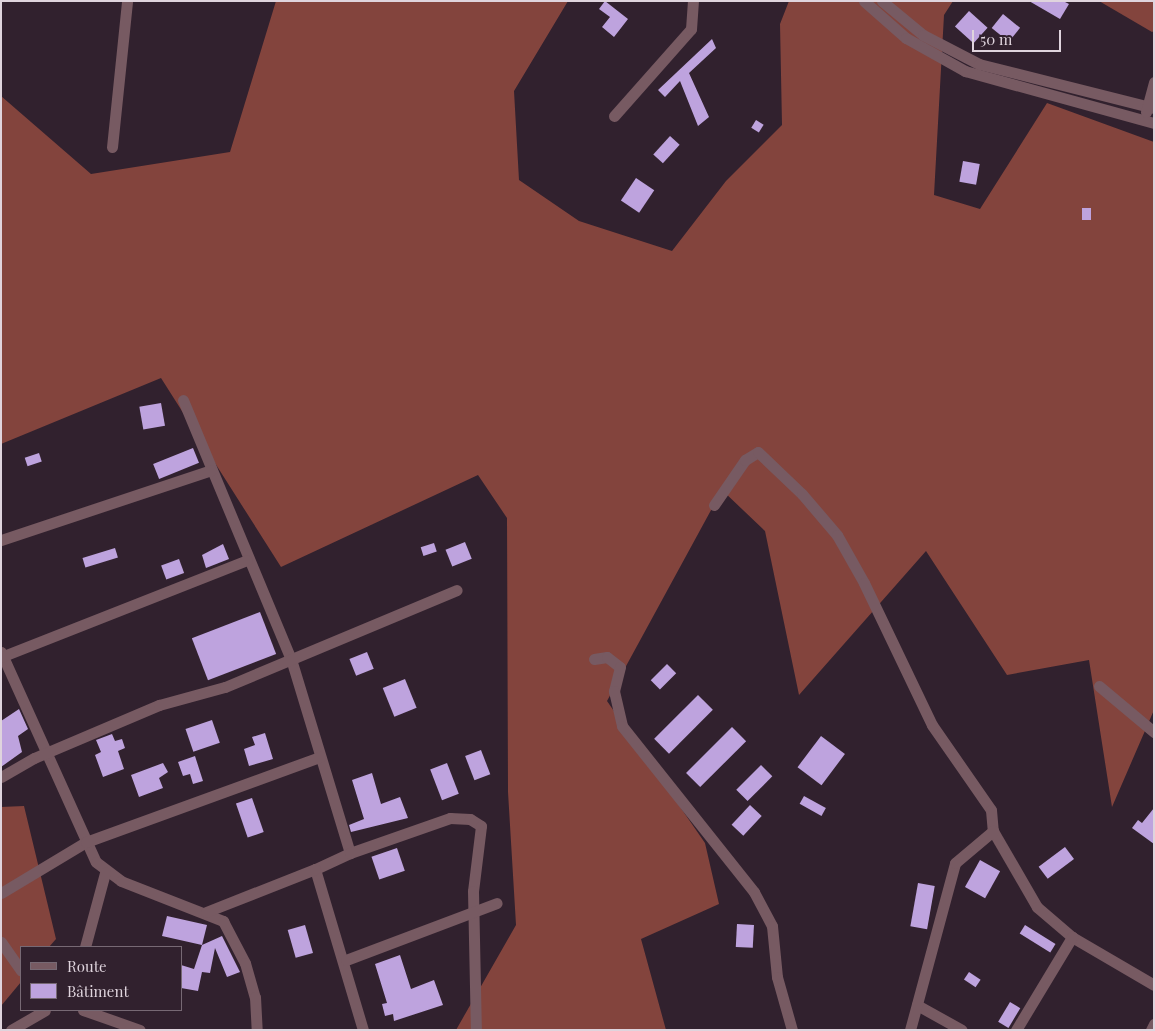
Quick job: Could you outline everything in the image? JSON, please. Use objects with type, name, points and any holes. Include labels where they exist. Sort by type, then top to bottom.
[{"type":"street","points":[[112,148],[127,1]]},
{"type":"street","points":[[614,116],[691,29],[693,1]]},
{"type":"street","points":[[864,1],[906,38],[965,71],[1149,121],[1154,82]]},
{"type":"street","points":[[882,1],[923,35],[979,64],[1151,107]]},
{"type":"street","points":[[183,400],[247,560],[291,659],[350,853]]},
{"type":"street","points":[[714,505],[745,460],[758,452],[837,535],[932,726],[991,810],[993,831],[1037,907],[1072,937],[1154,985]]},
{"type":"street","points":[[1,540],[211,470]]},
{"type":"street","points":[[247,560],[2,655],[86,842],[105,873],[206,912],[223,921],[241,954],[255,997],[257,1030]]},
{"type":"street","points":[[1,777],[47,753],[159,705],[202,695],[457,590]]},
{"type":"street","points":[[594,659],[607,657],[620,668],[614,691],[622,726],[758,900],[772,926],[777,977],[792,1030]]},
{"type":"street","points":[[1099,686],[1154,732]]},
{"type":"street","points":[[1,893],[86,842],[320,757]]},
{"type":"street","points":[[206,912],[315,869],[350,853],[450,818],[470,819],[481,826],[474,912],[476,1030]]},
{"type":"street","points":[[910,1030],[955,862],[993,831]]},
{"type":"street","points":[[315,869],[346,960],[363,1030]]},
{"type":"street","points":[[84,946],[105,873]]},
{"type":"street","points":[[346,960],[498,902]]},
{"type":"street","points":[[1016,1030],[1072,937]]},
{"type":"street","points":[[1,942],[20,970]]},
{"type":"street","points":[[917,1005],[962,1030]]},
{"type":"street","points":[[11,1030],[43,1011]]},
{"type":"street","points":[[86,1011],[140,1030]]},
{"type":"street","points":[[1151,1030],[1154,1024]]},
{"type":"shaded area","points":[[276,1],[568,1],[514,91],[519,180],[579,221],[672,251],[726,181],[782,125],[780,24],[789,1],[953,1],[944,15],[934,195],[980,209],[1047,103],[1154,142],[1154,710],[1112,807],[1089,660],[1007,675],[926,551],[799,695],[765,531],[722,490],[607,701],[705,843],[719,904],[641,939],[666,1030],[456,1030],[516,925],[508,792],[507,518],[478,475],[281,567],[161,378],[1,444],[1,96],[91,174],[230,152]]},
{"type":"shaded area","points":[[1099,1],[1154,1],[1154,31],[1152,32]]},
{"type":"shaded area","points":[[24,806],[56,939],[50,946],[20,946],[20,983],[1,1006],[1,807]]},
{"type":"building","points":[[605,1],[628,19],[614,37],[602,27],[610,17],[599,9]]},
{"type":"building","points":[[1029,1],[1063,1],[1069,4],[1060,19]]},
{"type":"building","points":[[969,11],[988,28],[974,43],[955,27]]},
{"type":"building","points":[[1003,14],[1020,28],[1009,42],[992,28]]},
{"type":"building","points":[[712,39],[716,48],[689,73],[709,117],[698,126],[680,81],[665,97],[658,90]]},
{"type":"building","points":[[756,120],[764,125],[759,132],[751,128]]},
{"type":"building","points":[[670,136],[680,145],[663,163],[653,155]]},
{"type":"building","points":[[963,161],[980,164],[976,185],[959,182]]},
{"type":"building","points":[[636,178],[654,190],[639,213],[621,200]]},
{"type":"building","points":[[1082,208],[1091,208],[1091,220],[1082,220]]},
{"type":"building","points":[[161,403],[165,426],[143,429],[139,407]]},
{"type":"building","points":[[193,448],[199,463],[159,479],[153,464]]},
{"type":"building","points":[[39,453],[42,462],[28,466],[25,458]]},
{"type":"building","points":[[465,542],[472,559],[452,567],[446,550]]},
{"type":"building","points":[[434,543],[437,552],[423,556],[421,547]]},
{"type":"building","points":[[223,544],[229,559],[206,568],[202,555]]},
{"type":"building","points":[[115,548],[118,558],[85,568],[82,558]]},
{"type":"building","points":[[179,559],[184,573],[166,580],[161,565]]},
{"type":"building","points":[[260,612],[276,654],[208,680],[192,638]]},
{"type":"building","points":[[367,652],[374,669],[356,676],[349,659]]},
{"type":"building","points":[[667,664],[676,673],[660,689],[651,680]]},
{"type":"building","points":[[405,679],[417,708],[394,717],[383,688]]},
{"type":"building","points":[[698,695],[713,710],[669,754],[654,739]]},
{"type":"building","points":[[19,709],[28,729],[18,736],[22,752],[1,767],[1,721]]},
{"type":"building","points":[[212,720],[220,743],[193,752],[186,729]]},
{"type":"building","points":[[732,727],[746,741],[700,787],[686,773]]},
{"type":"building","points":[[265,733],[273,759],[249,766],[244,749],[255,745],[252,737]]},
{"type":"building","points":[[112,734],[115,741],[122,739],[125,748],[118,751],[124,769],[103,777],[95,755],[101,752],[96,740]]},
{"type":"building","points":[[821,736],[845,754],[821,785],[798,767]]},
{"type":"building","points":[[481,750],[490,774],[474,780],[465,756]]},
{"type":"building","points":[[195,756],[203,781],[193,784],[190,774],[183,776],[178,762]]},
{"type":"building","points":[[163,763],[168,772],[159,778],[163,788],[139,797],[131,775]]},
{"type":"building","points":[[447,763],[459,794],[442,800],[430,769]]},
{"type":"building","points":[[761,765],[772,776],[748,801],[736,790]]},
{"type":"building","points":[[372,773],[381,804],[400,797],[408,818],[351,832],[349,825],[364,819],[352,780]]},
{"type":"building","points":[[804,796],[826,808],[822,816],[800,804]]},
{"type":"building","points":[[252,798],[264,832],[248,838],[236,804]]},
{"type":"building","points":[[750,805],[762,816],[743,836],[732,825]]},
{"type":"building","points":[[1154,808],[1154,844],[1132,828],[1138,820],[1142,823]]},
{"type":"building","points":[[1065,847],[1074,859],[1048,879],[1039,867]]},
{"type":"building","points":[[397,848],[405,871],[379,879],[371,857]]},
{"type":"building","points":[[980,860],[1000,871],[985,898],[965,887]]},
{"type":"building","points":[[918,883],[935,886],[927,929],[910,926]]},
{"type":"building","points":[[167,916],[207,925],[202,945],[162,936]]},
{"type":"building","points":[[737,924],[754,925],[753,948],[736,947]]},
{"type":"building","points":[[305,925],[313,953],[296,958],[288,930]]},
{"type":"building","points":[[1025,925],[1056,944],[1050,953],[1020,933]]},
{"type":"building","points":[[222,936],[240,972],[227,977],[215,948],[210,973],[202,972],[198,991],[182,988],[182,965],[194,969],[202,945]]},
{"type":"building","points":[[400,955],[411,989],[434,980],[443,1005],[394,1021],[393,1014],[385,1016],[382,1004],[387,1003],[375,964]]},
{"type":"building","points":[[969,972],[981,980],[976,987],[964,979]]},
{"type":"building","points":[[1010,1002],[1020,1008],[1008,1028],[998,1022]]}]
